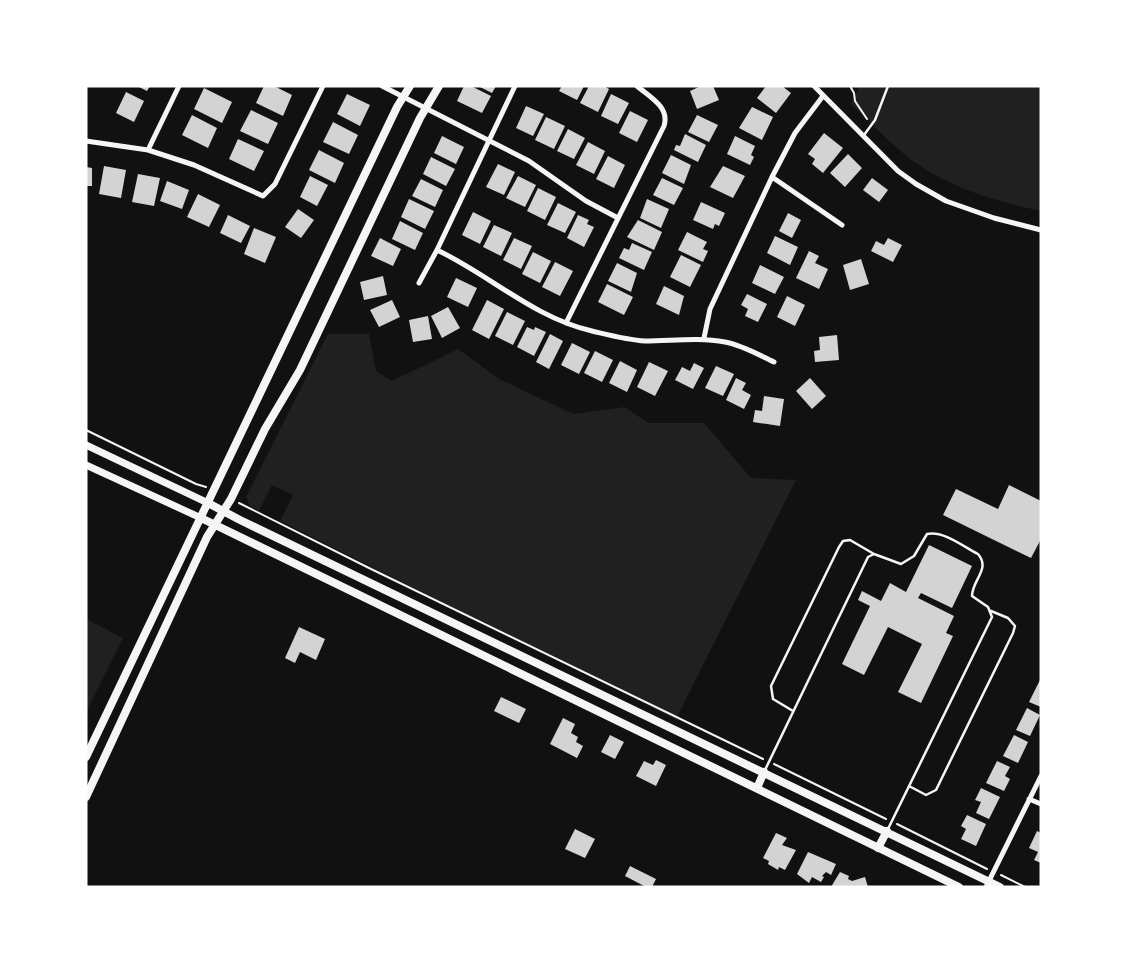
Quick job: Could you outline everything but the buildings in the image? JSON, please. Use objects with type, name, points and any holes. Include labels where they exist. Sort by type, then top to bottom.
[{"type":"main road","points":[[86,757],[332,242],[410,86]]},
{"type":"main road","points":[[86,797],[207,537],[224,511],[265,429],[300,370],[420,118],[439,86]]},
{"type":"main road","points":[[208,503],[887,831],[987,884],[1000,887]]},
{"type":"main road","points":[[201,518],[959,887]]},
{"type":"main road","points":[[756,788],[764,772]]},
{"type":"main road","points":[[878,848],[887,831]]},
{"type":"street","points":[[148,150],[179,86]]},
{"type":"street","points":[[86,141],[148,150],[194,164],[264,196],[275,184],[323,86]]},
{"type":"street","points":[[382,86],[529,161],[586,201],[618,218]]},
{"type":"street","points":[[419,283],[437,250],[515,86]]},
{"type":"street","points":[[566,323],[667,118],[664,110],[657,102],[637,86]]},
{"type":"street","points":[[814,86],[898,171],[916,184],[946,201],[994,218],[1041,230]]},
{"type":"street","points":[[704,338],[710,309],[772,177],[795,133],[823,96]]},
{"type":"street","points":[[772,177],[842,225]]},
{"type":"street","points":[[437,250],[466,264],[539,311],[566,323],[591,331],[643,341],[704,338],[728,342],[774,362]]},
{"type":"street","points":[[86,445],[208,503]]},
{"type":"street","points":[[86,465],[201,518]]},
{"type":"street","points":[[987,884],[1041,776]]},
{"type":"street","points":[[1029,799],[1041,804]]},
{"type":"lane","points":[[864,135],[871,125],[888,86]]},
{"type":"lane","points":[[793,710],[773,699],[771,686],[843,541],[850,540],[874,554],[902,564],[914,556],[927,534],[938,533],[978,554],[982,559],[983,566],[972,596],[991,611],[1013,622],[1015,626],[1013,633],[936,790],[926,795],[909,786]]},
{"type":"lane","points":[[764,772],[864,564],[874,554]]},
{"type":"lane","points":[[887,831],[992,617],[991,611]]},
{"type":"path","points":[[850,86],[854,93],[855,101],[871,125]]},
{"type":"path","points":[[86,430],[196,484]]},
{"type":"path","points":[[246,506],[378,573],[1025,887]]},
{"type":"shaded area","points":[[860,86],[1041,86],[1041,211],[986,197],[934,175],[919,165],[897,148],[851,104]]},
{"type":"shaded area","points":[[328,334],[369,334],[376,371],[392,381],[458,349],[499,379],[573,414],[625,407],[648,423],[704,423],[751,478],[796,480],[676,719],[280,521],[293,495],[272,485],[259,511],[250,506],[246,497]]},
{"type":"shaded area","points":[[86,619],[123,638],[86,713]]}]
